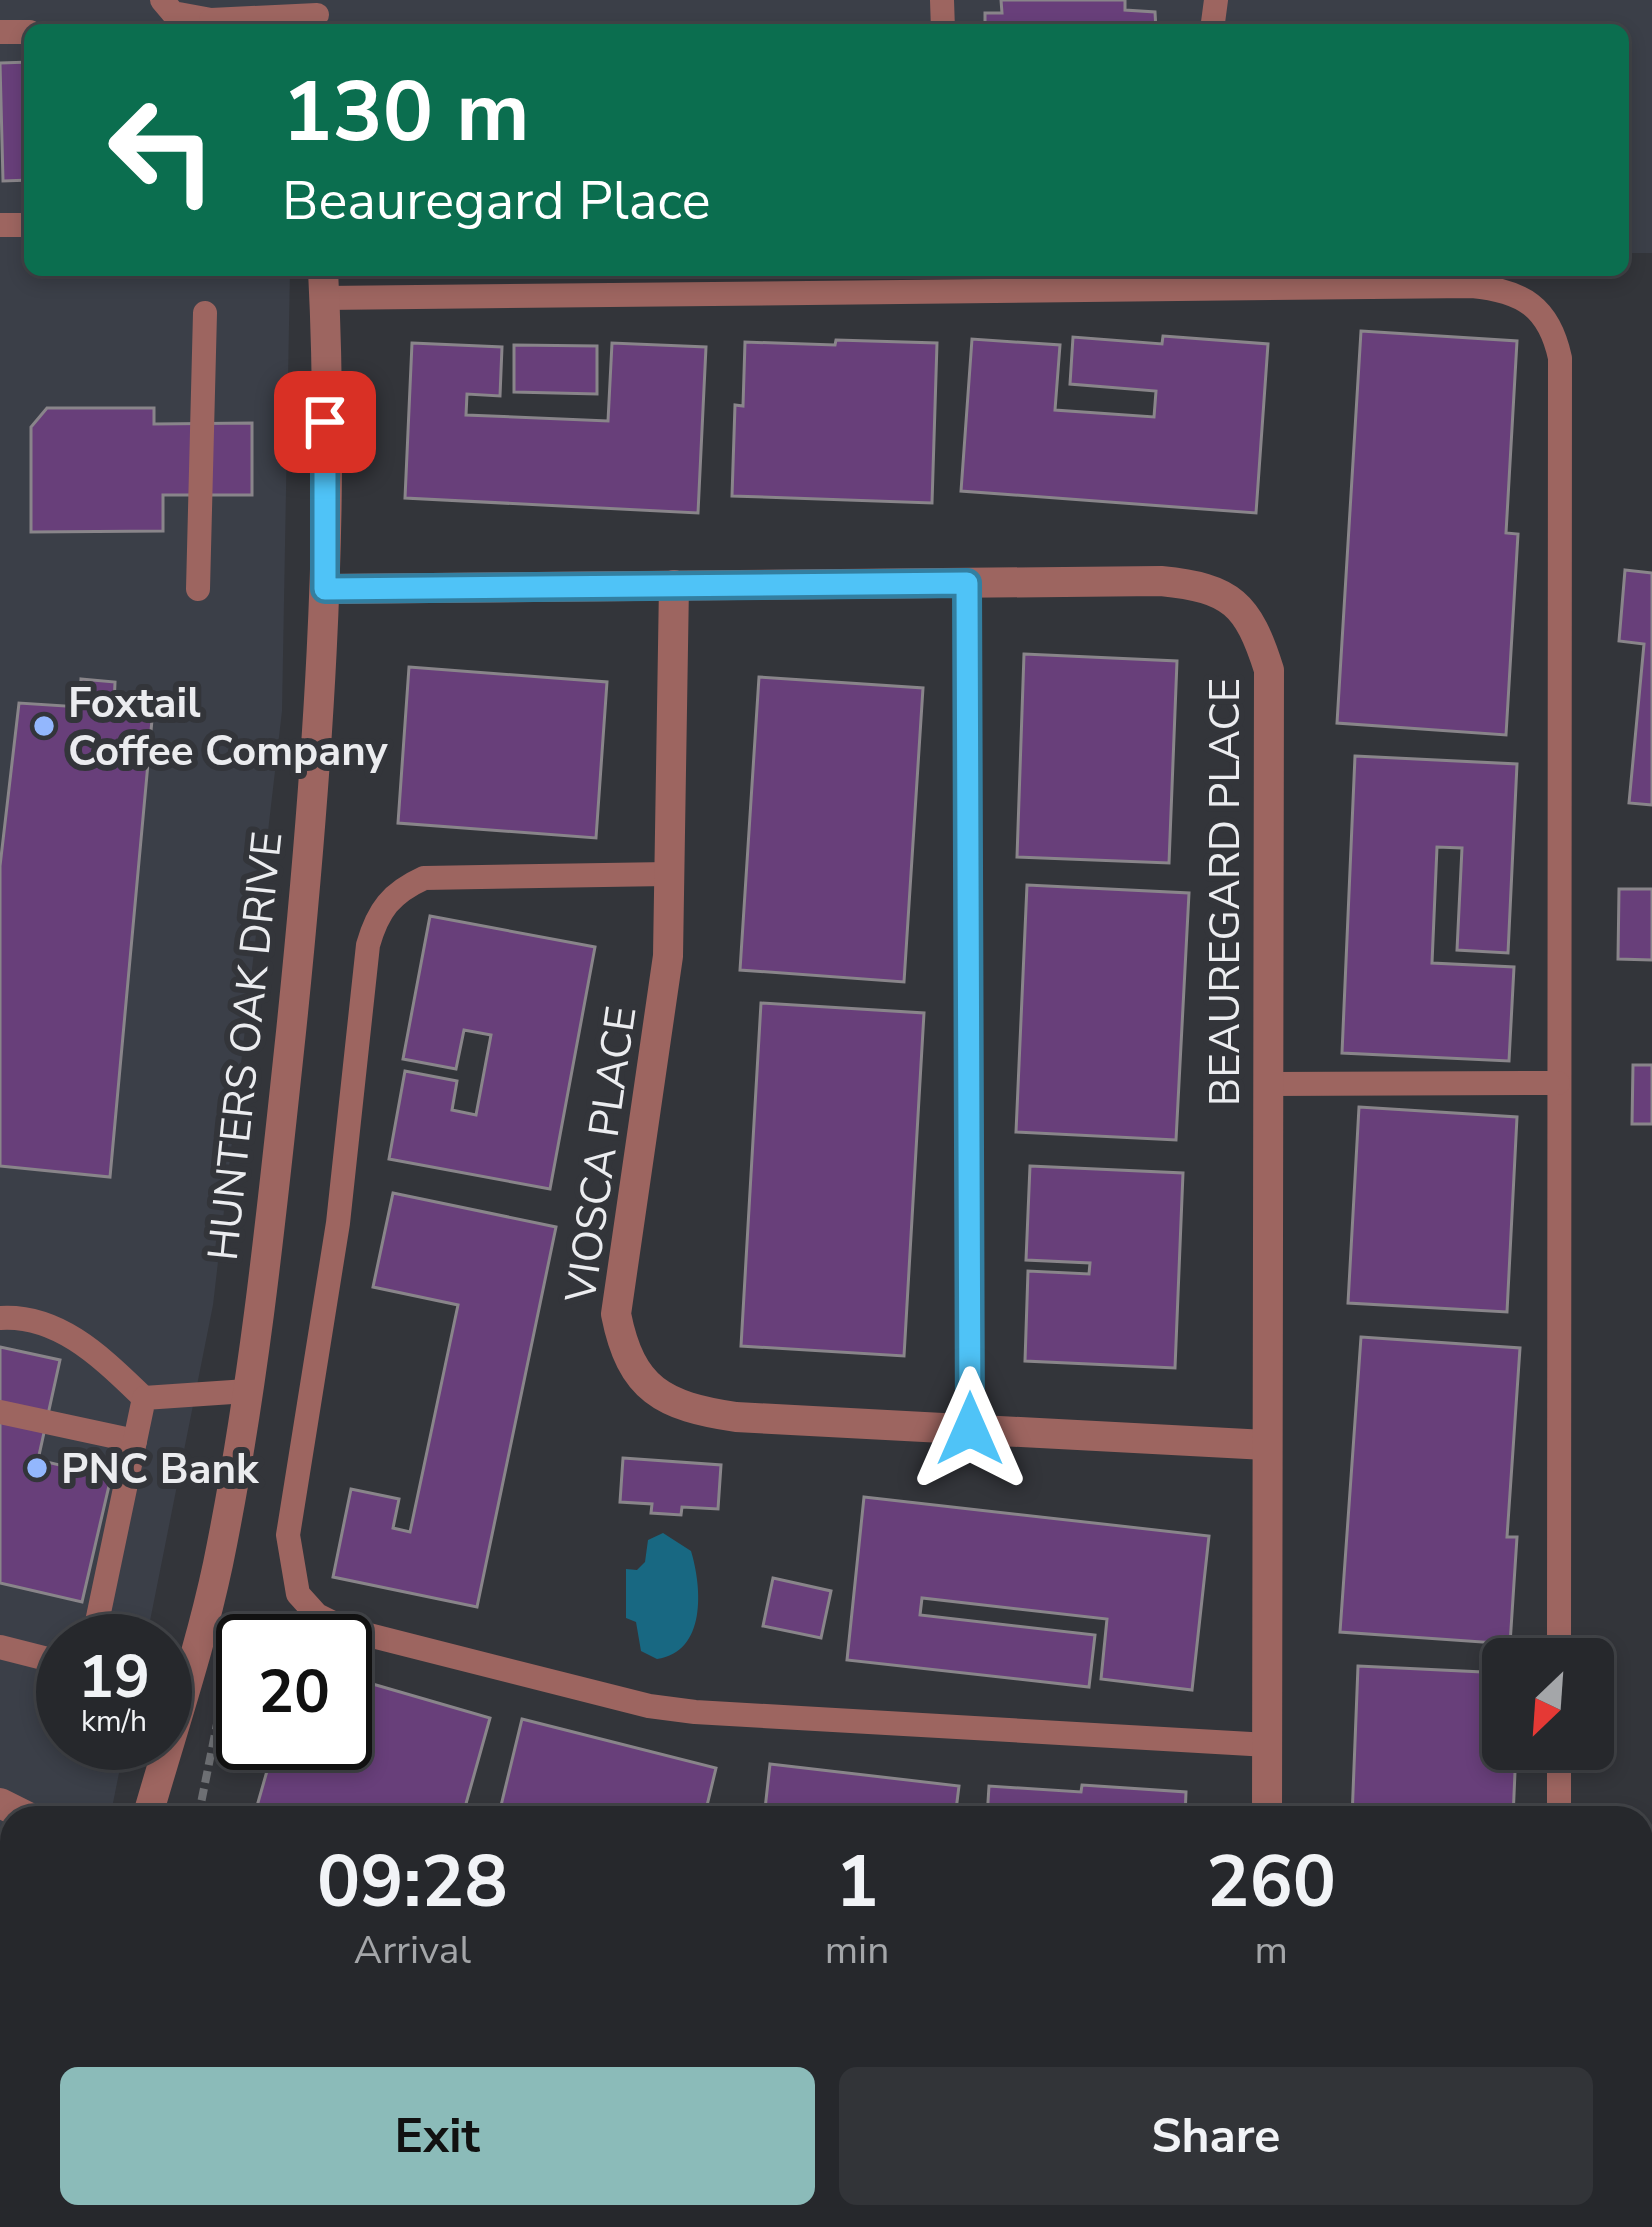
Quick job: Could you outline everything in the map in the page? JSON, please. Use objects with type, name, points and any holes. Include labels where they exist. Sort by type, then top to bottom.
[{"type":"street","name":"HUNTERS OAK DRIVE","points":[[192,1639],[217,1567],[247,1391],[307,874],[325,589],[324,284]]},
{"type":"street","name":"VIOSCA PLACE","points":[[674,585],[662,1017],[616,1314],[623,1354],[652,1391],[688,1410],[1266,1445]]},
{"type":"street","name":"BEAUREGARD PLACE","points":[[325,589],[1202,585],[1229,597],[1254,623],[1269,670],[1267,1806]]},
{"type":"street","name":"HUNTERS OAK DRIVE","points":[[150,1806],[157,1770]]},
{"type":"lane","points":[[162,0],[172,13],[208,24]]},
{"type":"lane","points":[[222,24],[317,15]]},
{"type":"lane","points":[[324,284],[1472,286],[1508,290],[1533,303],[1552,325],[1560,358],[1559,1638]]},
{"type":"lane","points":[[198,590],[205,313]]},
{"type":"lane","points":[[967,583],[970,1429]]},
{"type":"lane","points":[[668,874],[424,878],[398,890],[377,914],[368,945],[338,1223],[288,1535],[298,1594],[317,1615],[345,1629],[649,1706],[1268,1745]]},
{"type":"lane","points":[[1267,1084],[1558,1083]]},
{"type":"lane","points":[[0,1318],[19,1316],[86,1343],[144,1398],[247,1391]]},
{"type":"lane","points":[[99,1614],[144,1398]]},
{"type":"lane","points":[[0,1412],[135,1441]]},
{"type":"lane","points":[[0,1646],[36,1656]]},
{"type":"lane","points":[[1559,1770],[1559,1806]]},
{"type":"shaded area","points":[[0,0],[1652,0],[1652,253],[1629,253],[1629,24],[24,24],[24,276],[290,276],[282,711],[213,1305],[151,1614],[36,1614],[36,1770],[120,1770],[112,1806],[0,1806]]},
{"type":"water","points":[[663,1533],[691,1551],[698,1599],[693,1631],[685,1644],[657,1659],[641,1651],[636,1622],[626,1618],[626,1569],[637,1570],[645,1562],[648,1540]]},
{"type":"building","points":[[1001,0],[1125,0],[1125,10],[1155,12],[1156,24],[985,24],[985,13],[1002,13]]},
{"type":"building","points":[[24,62],[24,180],[3,181],[0,63]]},
{"type":"building","points":[[1361,331],[1517,341],[1506,533],[1518,534],[1506,735],[1337,723]]},
{"type":"building","points":[[1163,336],[1268,344],[1256,513],[961,491],[972,339],[1060,345],[1055,410],[1154,417],[1156,391],[1070,384],[1073,337],[1162,344]]},
{"type":"building","points":[[836,340],[937,343],[932,503],[732,496],[735,405],[743,406],[745,342],[835,345]]},
{"type":"building","points":[[412,343],[502,347],[500,396],[467,394],[466,415],[608,421],[612,343],[706,347],[698,513],[405,498]]},
{"type":"building","points":[[514,345],[597,346],[597,394],[514,392]]},
{"type":"building","points":[[47,408],[154,408],[154,424],[252,423],[252,495],[163,495],[163,531],[31,532],[31,427]]},
{"type":"building","points":[[1625,570],[1652,573],[1652,805],[1629,803],[1644,644],[1619,641]]},
{"type":"building","points":[[1024,654],[1177,661],[1169,863],[1017,857]]},
{"type":"building","points":[[409,667],[607,682],[596,838],[398,823]]},
{"type":"building","points":[[759,677],[923,688],[904,982],[740,970]]},
{"type":"building","points":[[81,679],[115,682],[114,707],[153,709],[110,1177],[0,1166],[0,866],[19,703],[80,707]]},
{"type":"building","points":[[1355,756],[1517,764],[1508,953],[1457,950],[1462,848],[1437,847],[1432,963],[1514,967],[1509,1061],[1342,1053]]},
{"type":"building","points":[[1027,885],[1189,893],[1176,1140],[1016,1132]]},
{"type":"building","points":[[1619,889],[1652,889],[1652,960],[1618,959]]},
{"type":"building","points":[[430,916],[595,947],[550,1189],[389,1159],[405,1071],[457,1081],[452,1110],[476,1115],[491,1035],[464,1030],[456,1069],[403,1059]]},
{"type":"building","points":[[761,1003],[924,1013],[904,1356],[741,1346]]},
{"type":"building","points":[[1633,1065],[1652,1065],[1652,1124],[1632,1124]]},
{"type":"building","points":[[1359,1107],[1517,1117],[1507,1312],[1348,1303]]},
{"type":"building","points":[[1030,1166],[1183,1173],[1175,1368],[1025,1361],[1028,1271],[1089,1274],[1090,1263],[1026,1260]]},
{"type":"building","points":[[393,1193],[556,1227],[477,1607],[333,1577],[351,1489],[399,1499],[393,1528],[410,1532],[458,1305],[373,1287]]},
{"type":"building","points":[[1361,1337],[1520,1348],[1507,1537],[1517,1537],[1510,1638],[1482,1638],[1482,1642],[1340,1632]]},
{"type":"building","name":"PNC Bank","points":[[0,1347],[60,1360],[38,1460],[111,1477],[82,1602],[0,1583]]},
{"type":"building","points":[[623,1458],[721,1465],[718,1509],[682,1507],[681,1515],[651,1513],[652,1504],[620,1502]]},
{"type":"building","points":[[864,1497],[1209,1536],[1192,1690],[1101,1679],[1107,1619],[922,1598],[920,1615],[1095,1635],[1089,1687],[847,1660]]},
{"type":"building","points":[[773,1578],[831,1591],[821,1638],[763,1626]]},
{"type":"building","points":[[1358,1666],[1482,1672],[1482,1770],[1515,1770],[1514,1806],[1352,1806]]},
{"type":"building","points":[[372,1684],[490,1718],[465,1806],[257,1806],[267,1770],[372,1770]]},
{"type":"building","points":[[522,1719],[716,1768],[707,1806],[501,1806]]},
{"type":"building","points":[[770,1764],[959,1786],[956,1806],[765,1806]]},
{"type":"building","points":[[1082,1785],[1186,1792],[1185,1806],[988,1806],[989,1786],[1081,1792]]},
{"type":"place","name":"Foxtail Coffee Company","points":[[44,726]]},
{"type":"place","name":"PNC Bank","points":[[37,1468]]},
{"type":"route","points":[[325,422],[325,589],[967,583],[970,1429]]}]
